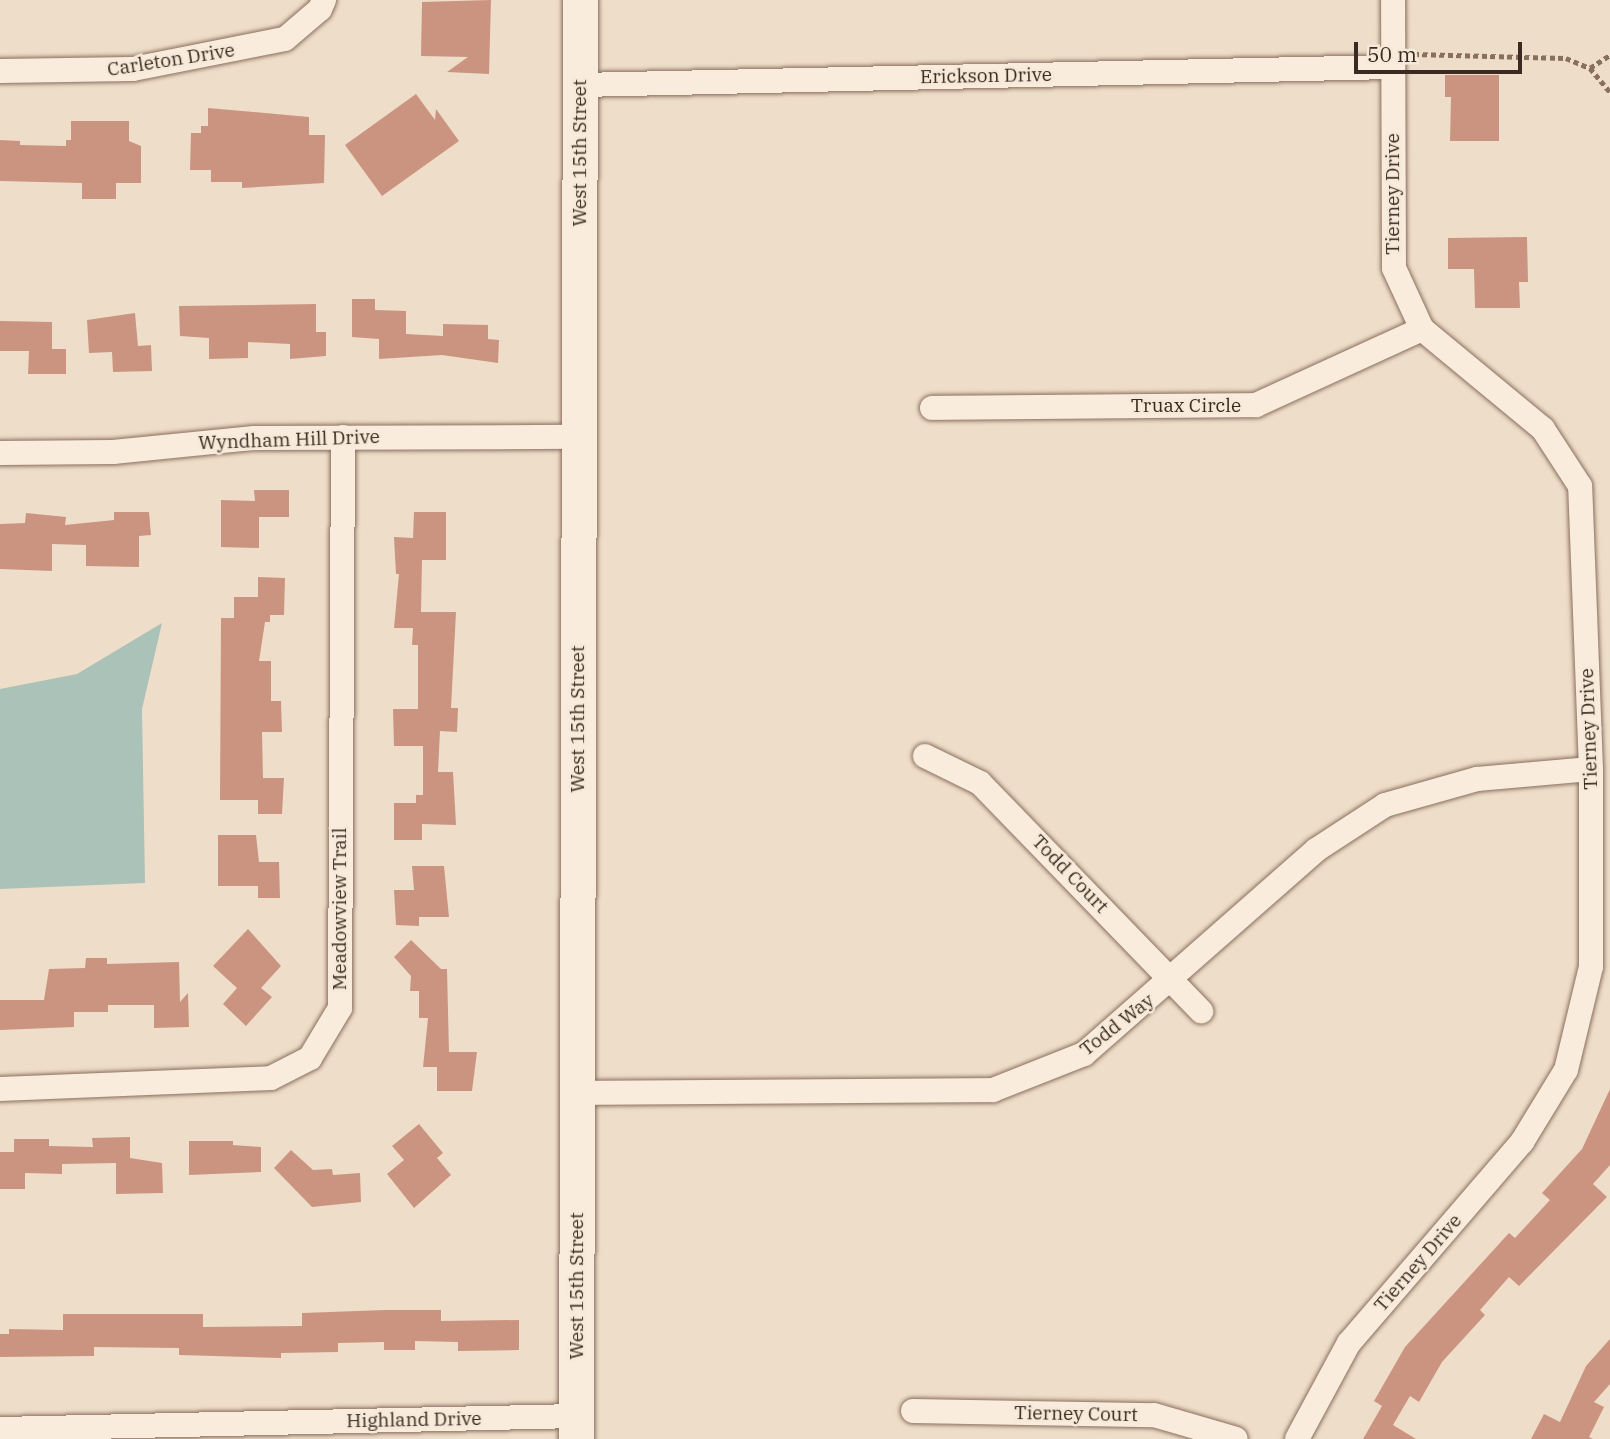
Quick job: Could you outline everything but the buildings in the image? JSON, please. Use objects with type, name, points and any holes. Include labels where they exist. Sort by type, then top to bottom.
[{"type":"street","name":"Carleton Drive","points":[[0,71],[133,69],[285,39],[320,9],[324,0]]},
{"type":"street","name":"West 15th Street","points":[[576,1428],[580,0]]},
{"type":"street","name":"Tierney Drive","points":[[1297,1439],[1349,1343],[1522,1142],[1566,1070],[1591,967],[1591,769],[1580,486],[1543,429],[1422,329],[1394,268],[1393,0]]},
{"type":"street","name":"Erickson Drive","points":[[580,85],[1392,60]]},
{"type":"street","name":"Truax Circle","points":[[932,408],[1256,405],[1422,329]]},
{"type":"street","name":"Meadowview Trail","points":[[0,1089],[271,1077],[310,1058],[340,1008],[343,436]]},
{"type":"street","name":"Wyndham Hill Drive","points":[[0,453],[113,452],[254,438],[578,437]]},
{"type":"street","name":"Todd Court","points":[[925,756],[980,783],[1201,1011]]},
{"type":"street","name":"Todd Way","points":[[577,1093],[993,1090],[1084,1054],[1173,980],[1316,850],[1385,805],[1477,779],[1591,769]]},
{"type":"street","name":"Tierney Court","points":[[913,1411],[1154,1415],[1236,1439]]},
{"type":"street","name":"Highland Drive","points":[[0,1429],[576,1428]]},
{"type":"path","points":[[1590,68],[1610,55]]},
{"type":"path","points":[[1392,60],[1566,58],[1590,68],[1610,92]]},
{"type":"shaded area","points":[[162,623],[142,709],[145,883],[0,889],[0,689],[77,674]]}]
